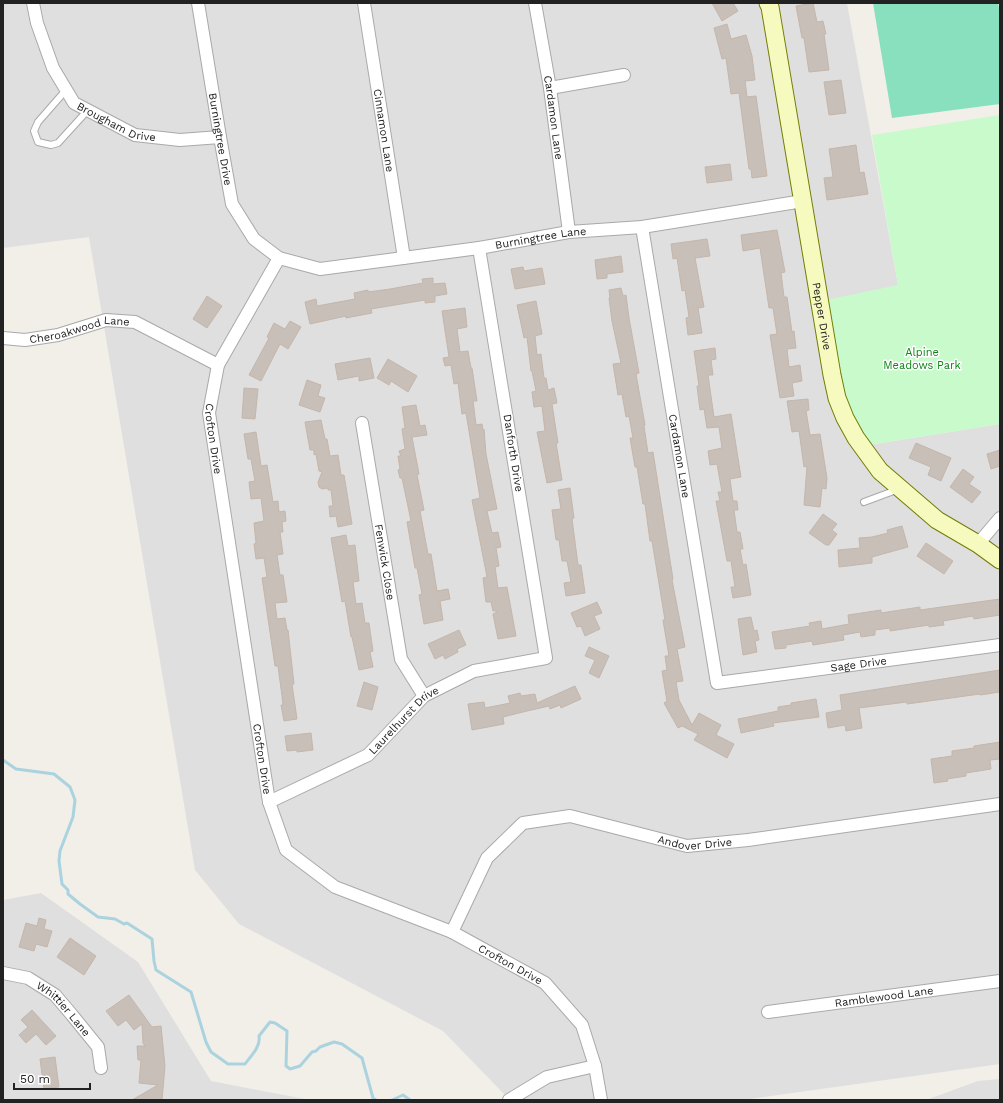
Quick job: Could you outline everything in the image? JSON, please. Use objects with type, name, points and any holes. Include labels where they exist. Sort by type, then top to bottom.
[{"type":"street","name":"Brougham Drive","points":[[33,3],[37,24],[53,68],[74,102],[135,135],[180,140],[220,137]]},
{"type":"street","name":"Burningtree Drive","points":[[198,3],[232,204],[254,239],[279,258]]},
{"type":"street","name":"Cinnamon Lane","points":[[364,3],[404,258]]},
{"type":"street","name":"Cardamon Lane","points":[[535,3],[550,88],[569,232]]},
{"type":"street","name":"Pepper Drive","points":[[768,3],[770,7],[803,201],[827,352],[837,398],[845,418],[856,438],[880,471],[937,520],[978,544],[1000,560]]},
{"type":"street","points":[[550,88],[624,75]]},
{"type":"street","name":"Burningtree Lane","points":[[279,258],[320,270],[479,248],[569,232],[642,228],[803,201]]},
{"type":"street","name":"Cardamon Lane","points":[[642,228],[717,684]]},
{"type":"street","name":"Danforth Drive","points":[[479,248],[546,658]]},
{"type":"street","name":"Crofton Drive","points":[[279,258],[218,365],[209,413],[269,802],[286,850],[335,887],[452,932],[545,983],[582,1025],[595,1066],[602,1100]]},
{"type":"street","name":"Cheroakwood Lane","points":[[3,338],[25,340],[58,335],[106,320],[136,322],[218,365]]},
{"type":"street","name":"Fenwick Close","points":[[362,423],[401,659],[424,696]]},
{"type":"street","points":[[978,544],[1000,518]]},
{"type":"street","name":"Sage Drive","points":[[717,684],[1000,644]]},
{"type":"street","name":"Laurelhurst Drive","points":[[269,802],[368,755],[424,696],[474,671],[546,658]]},
{"type":"street","name":"Andover Drive","points":[[452,932],[487,858],[523,823],[570,816],[687,846],[748,840],[1000,804]]},
{"type":"street","name":"Whittier Lane","points":[[3,972],[28,978],[55,995],[98,1047],[101,1068]]},
{"type":"street","name":"Ramblewood Lane","points":[[768,1012],[1000,981]]},
{"type":"street","points":[[509,1100],[546,1077],[595,1066]]},
{"type":"lane","points":[[66,90],[38,122],[34,131],[38,142],[51,145],[58,143],[88,110]]},
{"type":"lane","points":[[864,502],[900,488]]},
{"type":"shaded area","points":[[3,3],[847,3],[898,285],[869,445],[1000,424],[1000,1064],[743,1100],[505,1100],[504,1094],[443,1031],[239,924],[195,870],[89,237],[3,248]]},
{"type":"shaded area","points":[[41,893],[138,962],[211,1081],[310,1100],[3,1100],[3,900]]},
{"type":"shaded area","points":[[1000,1079],[1000,1100],[926,1100],[978,1081]]},
{"type":"green space","points":[[873,3],[998,3],[1000,13],[1000,104],[892,118]]},
{"type":"green space","name":"Alpine Meadows Park","points":[[1000,115],[1000,424],[868,445],[848,406],[839,379],[826,300],[898,285],[872,135]]},
{"type":"building","points":[[712,3],[733,3],[738,11],[722,21]]},
{"type":"building","points":[[813,3],[817,22],[823,21],[826,34],[824,34],[829,70],[809,72],[804,38],[802,38],[796,6]]},
{"type":"building","points":[[727,24],[731,39],[746,35],[752,56],[755,80],[745,81],[747,97],[756,96],[767,176],[752,178],[751,169],[749,169],[739,93],[731,94],[726,58],[722,59],[714,28]]},
{"type":"building","points":[[841,80],[846,113],[829,115],[824,82]]},
{"type":"building","points":[[856,145],[860,173],[864,172],[868,194],[827,200],[824,178],[833,177],[829,149]]},
{"type":"building","points":[[730,164],[732,180],[707,183],[705,167]]},
{"type":"building","points":[[777,230],[785,272],[781,273],[784,297],[787,297],[796,348],[787,349],[789,367],[800,365],[802,381],[792,383],[794,396],[780,398],[770,335],[777,334],[773,308],[769,308],[760,248],[743,251],[741,235]]},
{"type":"building","points":[[707,239],[710,256],[695,258],[704,307],[698,308],[702,333],[688,335],[686,318],[689,317],[685,290],[682,291],[677,258],[673,259],[671,244]]},
{"type":"building","points":[[621,256],[623,272],[607,274],[607,278],[597,279],[595,260]]},
{"type":"building","points":[[523,267],[524,271],[542,268],[545,284],[515,289],[511,269]]},
{"type":"building","points":[[433,278],[433,284],[445,283],[447,294],[435,296],[435,302],[425,303],[425,300],[371,309],[372,313],[346,318],[346,316],[310,324],[305,302],[316,299],[317,306],[355,299],[354,293],[368,290],[368,292],[390,289],[423,283],[422,279]]},
{"type":"building","points":[[621,288],[623,296],[626,295],[639,373],[636,374],[645,425],[648,453],[653,452],[672,580],[685,647],[677,649],[683,681],[676,682],[679,700],[692,725],[699,713],[721,725],[716,735],[734,744],[727,758],[694,740],[698,734],[682,726],[678,728],[664,703],[667,701],[662,671],[667,670],[665,656],[669,656],[663,620],[665,620],[652,541],[650,541],[645,504],[643,504],[637,467],[635,467],[630,438],[633,438],[629,416],[626,417],[622,394],[618,395],[613,364],[621,363],[612,321],[609,290]]},
{"type":"building","points":[[207,296],[222,306],[207,328],[193,319]]},
{"type":"building","points":[[536,301],[542,334],[535,336],[537,355],[541,354],[544,378],[546,378],[548,390],[554,388],[557,403],[552,404],[562,480],[547,483],[537,432],[545,431],[542,406],[534,407],[532,392],[536,391],[531,371],[527,337],[524,338],[517,305]]},
{"type":"building","points":[[465,308],[467,327],[457,329],[460,352],[468,351],[472,368],[477,401],[473,401],[476,425],[482,424],[483,430],[484,429],[486,454],[497,509],[487,511],[492,533],[498,532],[501,547],[496,548],[499,566],[495,567],[498,588],[507,587],[516,636],[498,639],[493,614],[497,612],[493,611],[491,602],[486,602],[483,578],[487,577],[472,500],[480,498],[466,413],[462,414],[458,383],[454,384],[451,365],[445,366],[443,358],[449,357],[442,311]]},
{"type":"building","points":[[290,321],[301,327],[288,349],[280,344],[261,381],[249,375],[269,338],[267,337],[274,323],[285,329]]},
{"type":"building","points":[[715,348],[716,359],[711,360],[713,375],[708,375],[714,417],[731,414],[741,477],[730,479],[733,501],[737,501],[738,510],[734,510],[737,532],[740,532],[743,549],[740,549],[743,565],[746,564],[751,595],[733,598],[731,587],[735,587],[731,561],[727,561],[716,501],[720,501],[718,492],[722,492],[717,464],[710,465],[708,451],[722,448],[719,427],[707,428],[704,409],[700,410],[697,386],[699,386],[694,351]]},
{"type":"building","points":[[370,358],[374,378],[359,381],[359,376],[338,380],[335,364]]},
{"type":"building","points":[[388,359],[417,376],[408,392],[391,381],[389,385],[377,378]]},
{"type":"building","points":[[307,380],[321,385],[318,396],[325,398],[320,412],[299,405]]},
{"type":"building","points":[[244,388],[258,389],[255,419],[242,418]]},
{"type":"building","points":[[808,399],[809,410],[806,411],[810,435],[820,434],[827,478],[826,489],[822,488],[820,507],[804,505],[807,466],[804,467],[799,431],[792,432],[787,401]]},
{"type":"building","points":[[416,405],[420,426],[425,425],[427,435],[412,437],[419,474],[417,475],[424,510],[420,511],[428,554],[431,554],[437,591],[448,589],[450,599],[440,601],[443,620],[424,624],[419,595],[422,594],[417,568],[415,568],[407,522],[411,521],[402,478],[400,478],[398,470],[400,469],[398,456],[401,456],[399,451],[405,449],[402,429],[405,428],[402,407]]},
{"type":"building","points":[[321,420],[325,439],[327,439],[330,456],[338,455],[341,475],[344,475],[352,524],[338,527],[336,516],[330,517],[329,506],[333,506],[331,490],[328,490],[328,488],[322,489],[319,487],[318,482],[322,472],[319,471],[314,450],[310,450],[305,422]]},
{"type":"building","points":[[256,432],[261,466],[267,465],[273,502],[278,501],[279,512],[285,511],[286,521],[282,522],[283,532],[280,532],[283,554],[277,555],[280,575],[283,575],[287,602],[275,603],[277,619],[285,618],[288,630],[294,684],[292,684],[297,719],[284,721],[281,705],[283,705],[278,666],[275,666],[262,578],[267,577],[264,558],[256,559],[254,544],[256,543],[254,523],[264,521],[261,498],[251,499],[249,482],[255,481],[251,459],[248,459],[244,434]]},
{"type":"building","points":[[916,443],[951,458],[941,481],[928,475],[931,467],[909,458]]},
{"type":"building","points":[[1000,450],[1000,466],[991,469],[987,454]]},
{"type":"building","points":[[963,469],[974,477],[969,484],[981,492],[972,503],[950,487]]},
{"type":"building","points":[[570,488],[574,518],[572,519],[578,565],[581,565],[585,593],[566,596],[564,583],[571,582],[567,561],[562,561],[559,540],[556,540],[552,510],[561,509],[558,490]]},
{"type":"building","points":[[823,514],[837,524],[832,530],[837,534],[829,545],[826,545],[809,533]]},
{"type":"building","points":[[902,526],[908,547],[872,557],[872,563],[839,567],[838,550],[860,548],[859,538],[872,537],[888,533],[887,530]]},
{"type":"building","points":[[346,535],[348,546],[355,545],[359,581],[353,582],[356,604],[362,603],[365,623],[369,623],[373,651],[370,652],[373,667],[359,670],[351,637],[345,601],[342,602],[331,538]]},
{"type":"building","points":[[926,543],[953,561],[944,574],[917,556]]},
{"type":"building","points":[[1000,599],[1000,615],[974,619],[973,616],[943,621],[944,625],[929,627],[929,625],[890,631],[890,628],[875,630],[875,635],[861,637],[860,632],[843,635],[844,640],[813,645],[812,641],[786,645],[786,648],[775,649],[772,632],[810,626],[809,623],[821,621],[822,629],[849,624],[848,615],[881,610],[881,613],[920,607],[920,610]]},
{"type":"building","points":[[597,602],[602,613],[594,616],[600,629],[585,636],[581,626],[577,627],[571,613]]},
{"type":"building","points":[[751,617],[754,631],[757,630],[759,640],[755,641],[757,652],[743,655],[738,619]]},
{"type":"building","points":[[459,630],[466,645],[457,649],[458,652],[445,659],[443,655],[435,659],[428,644]]},
{"type":"building","points":[[589,647],[609,656],[599,678],[589,673],[595,660],[585,656]]},
{"type":"building","points":[[1000,670],[1000,692],[907,704],[907,702],[859,708],[862,728],[846,731],[845,725],[828,728],[826,713],[842,710],[840,695]]},
{"type":"building","points":[[364,682],[378,687],[372,710],[357,706]]},
{"type":"building","points":[[575,686],[581,699],[561,708],[560,705],[550,709],[549,706],[523,712],[503,717],[504,724],[472,730],[468,704],[484,702],[485,708],[510,703],[508,696],[520,693],[521,696],[535,694],[537,703]]},
{"type":"building","points":[[816,699],[819,717],[773,723],[774,726],[741,733],[738,719],[778,711],[778,707],[791,705],[791,703]]},
{"type":"building","points":[[311,733],[313,750],[297,752],[297,750],[287,751],[285,736]]},
{"type":"building","points":[[1000,742],[1000,759],[990,760],[991,769],[966,773],[966,776],[934,783],[931,759],[952,756],[952,751]]},
{"type":"building","points":[[39,918],[46,920],[44,929],[52,931],[47,947],[36,944],[34,951],[19,947],[26,923],[37,926]]},
{"type":"building","points":[[70,938],[96,956],[84,975],[57,957]]},
{"type":"building","points":[[129,995],[152,1027],[161,1026],[165,1066],[162,1100],[132,1100],[158,1085],[139,1083],[141,1060],[138,1060],[137,1046],[145,1046],[143,1043],[142,1024],[134,1030],[126,1020],[118,1026],[106,1011]]},
{"type":"building","points":[[32,1010],[56,1036],[46,1045],[36,1034],[26,1043],[19,1035],[28,1027],[21,1020]]},
{"type":"building","points":[[55,1057],[59,1087],[44,1089],[40,1059]]},
{"type":"waterway","points":[[3,760],[16,769],[54,774],[70,787],[75,800],[73,817],[60,851],[59,861],[62,884],[68,890],[68,894],[98,917],[115,919],[124,924],[127,923],[152,939],[156,970],[191,992],[206,1042],[211,1052],[228,1064],[245,1064],[257,1048],[259,1036],[270,1022],[275,1023],[287,1031],[286,1066],[290,1069],[300,1066],[312,1052],[316,1051],[320,1047],[334,1042],[342,1044],[362,1058],[373,1098],[376,1100]]},
{"type":"waterway","points":[[392,1100],[403,1095],[410,1100]]}]
